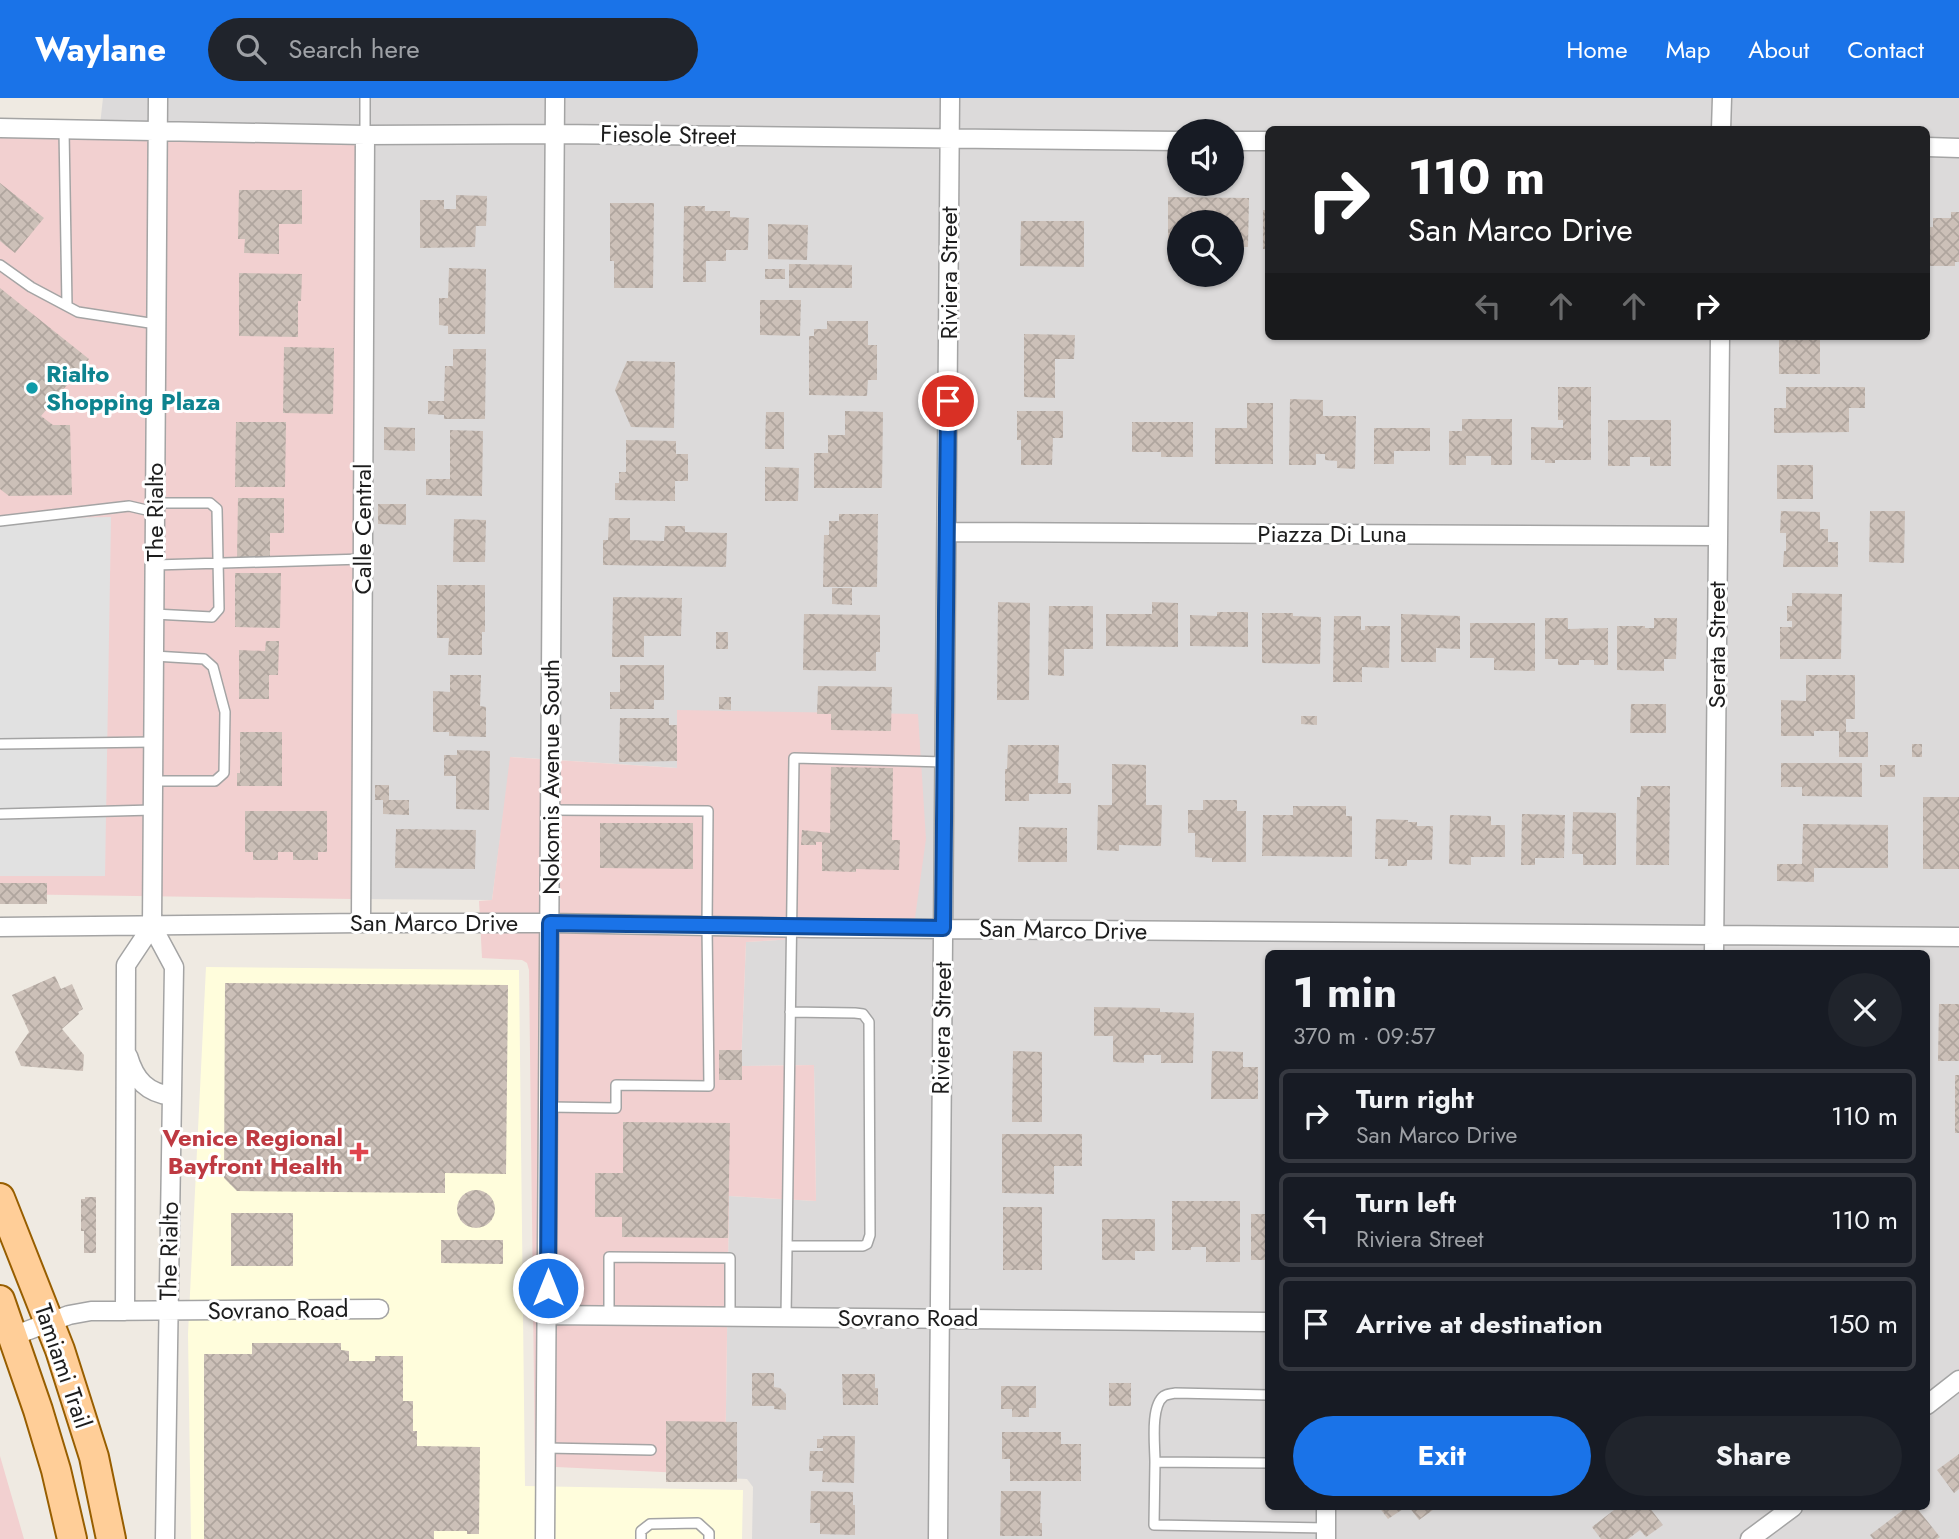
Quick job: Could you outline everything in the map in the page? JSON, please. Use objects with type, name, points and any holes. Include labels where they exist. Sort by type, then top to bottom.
[{"type":"main road","name":"Tamiami Trail","points":[[0,1198],[60,1350],[94,1457],[111,1539]]},
{"type":"main road","name":"Tamiami Trail","points":[[0,1300],[6,1338],[49,1446],[72,1539]]},
{"type":"street","name":"The Rialto","points":[[158,98],[152,926],[174,967],[165,1539]]},
{"type":"street","name":"Nokomis Avenue South","points":[[545,1539],[555,98]]},
{"type":"street","name":"Riviera Street","points":[[938,1539],[950,98]]},
{"type":"street","points":[[1721,126],[1722,98]]},
{"type":"street","name":"Fiesole Street","points":[[0,128],[365,135],[555,134],[1167,141]]},
{"type":"street","name":"Calle Central","points":[[361,923],[365,135]]},
{"type":"street","points":[[1244,141],[1265,141]]},
{"type":"street","points":[[1930,147],[1959,148]]},
{"type":"street","name":"Serata Street","points":[[1714,945],[1720,340]]},
{"type":"street","name":"Piazza Di Luna","points":[[947,531],[1718,536]]},
{"type":"street","name":"San Marco Drive","points":[[0,927],[550,923],[943,928],[1714,945],[1959,937]]},
{"type":"street","name":"The Rialto","points":[[125,1311],[126,964],[152,926]]},
{"type":"street","points":[[126,1046],[131,1065],[145,1086],[154,1093],[172,1096]]},
{"type":"street","name":"Sovrano Road","points":[[6,1338],[69,1315],[91,1311],[379,1309]]},
{"type":"street","name":"Sovrano Road","points":[[547,1315],[1265,1322]]},
{"type":"street","points":[[1930,1403],[1959,1380]]},
{"type":"street","points":[[1326,1510],[1326,1533]]},
{"type":"street","points":[[1750,1539],[1789,1510]]},
{"type":"lane","points":[[365,98],[365,135]]},
{"type":"lane","points":[[64,130],[67,306]]},
{"type":"lane","points":[[0,265],[31,287],[78,312],[156,324]]},
{"type":"lane","points":[[0,521],[129,506],[155,508],[210,503],[217,509],[219,609],[212,617],[154,614]]},
{"type":"lane","points":[[155,565],[363,559]]},
{"type":"lane","points":[[153,781],[215,781],[224,773],[225,712],[213,667],[204,659],[154,656]]},
{"type":"lane","points":[[0,744],[154,743]]},
{"type":"lane","points":[[786,1317],[794,758],[945,762]]},
{"type":"lane","points":[[0,814],[153,810]]},
{"type":"lane","points":[[549,1107],[616,1108],[616,1086],[709,1086],[708,811],[551,810]]},
{"type":"lane","points":[[787,1246],[863,1246],[867,1244],[870,1235],[871,1028],[863,1014],[790,1012]]},
{"type":"lane","points":[[609,1316],[609,1257],[730,1258],[730,1317]]},
{"type":"lane","points":[[1265,1395],[1175,1393],[1165,1395],[1158,1402],[1155,1413],[1154,1525],[1326,1533]]},
{"type":"lane","points":[[546,1448],[651,1450]]},
{"type":"lane","points":[[1155,1462],[1265,1463]]},
{"type":"lane","points":[[641,1539],[641,1531],[650,1524],[698,1523],[709,1533],[709,1539]]},
{"type":"shaded area","points":[[103,98],[1959,98],[1959,1539],[752,1539],[753,1487],[747,1479],[725,1478],[729,1196],[816,1201],[814,1065],[741,1066],[746,942],[913,932],[677,710],[678,768],[511,757],[492,900],[352,899],[360,126],[99,134]]},
{"type":"shaded area","points":[[361,126],[352,899],[0,894],[0,133],[99,134]]},
{"type":"shaded area","points":[[111,517],[105,876],[0,876],[0,519]]},
{"type":"shaded area","points":[[677,710],[918,714],[926,839],[913,932],[746,942],[741,1066],[814,1065],[816,1201],[729,1196],[725,1475],[535,1466],[529,970],[527,963],[522,960],[482,958],[479,901],[492,900],[510,757],[677,768]]},
{"type":"shaded area","name":"Venice Regional Bayfront Health","points":[[206,967],[519,970],[525,1486],[743,1490],[742,1539],[191,1539],[188,1334]]},
{"type":"shaded area","points":[[0,1456],[24,1539],[0,1539]]},
{"type":"building","points":[[0,183],[44,218],[15,253],[0,241]]},
{"type":"building","points":[[239,190],[302,190],[302,224],[279,224],[279,254],[244,253],[245,239],[238,239]]},
{"type":"building","points":[[456,195],[487,196],[486,226],[476,226],[475,247],[420,248],[420,200],[444,200],[444,209],[456,209]]},
{"type":"building","points":[[1168,197],[1249,198],[1248,247],[1244,247],[1244,210],[1168,210]]},
{"type":"building","points":[[610,203],[654,203],[653,288],[614,288],[614,261],[610,261]]},
{"type":"building","points":[[684,206],[705,206],[705,211],[730,211],[730,217],[749,218],[748,250],[726,250],[726,261],[706,261],[706,282],[683,282]]},
{"type":"building","points":[[1263,210],[1265,210],[1265,249]]},
{"type":"building","points":[[1951,212],[1959,212],[1959,262],[1955,262],[1955,266],[1930,266],[1930,227],[1933,227],[1933,218],[1951,218]]},
{"type":"building","points":[[1021,221],[1084,221],[1084,267],[1020,266]]},
{"type":"building","points":[[768,224],[808,225],[807,260],[768,259]]},
{"type":"building","points":[[789,264],[852,265],[852,288],[789,288]]},
{"type":"building","points":[[449,268],[486,269],[485,334],[448,334],[448,326],[439,325],[439,298],[448,298]]},
{"type":"building","points":[[765,269],[785,269],[785,279],[765,279]]},
{"type":"building","points":[[239,273],[302,274],[301,301],[298,301],[298,337],[239,336]]},
{"type":"building","name":"Rialto Shopping Plaza","points":[[0,288],[89,359],[41,416],[53,425],[70,425],[72,495],[9,496],[0,489]]},
{"type":"building","points":[[760,300],[801,300],[800,336],[760,335]]},
{"type":"building","points":[[827,321],[868,321],[868,345],[877,345],[877,380],[868,380],[867,396],[809,395],[809,336],[814,336],[814,329],[827,329]]},
{"type":"building","points":[[1024,334],[1075,335],[1074,359],[1055,359],[1055,398],[1024,397]]},
{"type":"building","points":[[1779,340],[1820,340],[1820,374],[1779,374]]},
{"type":"building","points":[[284,347],[334,348],[333,414],[283,413]]},
{"type":"building","points":[[453,349],[486,349],[485,419],[444,419],[444,415],[428,414],[428,401],[444,401],[445,366],[453,366]]},
{"type":"building","points":[[627,361],[675,362],[674,428],[631,427],[615,390]]},
{"type":"building","points":[[1558,387],[1591,387],[1591,460],[1555,460],[1555,463],[1545,463],[1545,460],[1531,460],[1531,427],[1563,428],[1563,420],[1558,420]]},
{"type":"building","points":[[1786,387],[1865,387],[1865,408],[1849,408],[1849,432],[1774,433],[1774,408],[1786,408]]},
{"type":"building","points":[[1290,399],[1323,400],[1323,416],[1356,416],[1355,469],[1337,468],[1337,461],[1325,460],[1325,454],[1316,454],[1316,465],[1289,465]]},
{"type":"building","points":[[1247,403],[1273,403],[1273,464],[1215,464],[1215,428],[1247,428]]},
{"type":"building","points":[[845,411],[883,412],[882,488],[814,488],[814,453],[828,453],[828,435],[845,435]]},
{"type":"building","points":[[1017,411],[1063,411],[1063,438],[1053,438],[1052,465],[1021,465],[1021,440],[1017,440]]},
{"type":"building","points":[[766,412],[784,412],[784,449],[765,449]]},
{"type":"building","points":[[1462,419],[1512,419],[1512,465],[1491,465],[1491,456],[1466,456],[1466,465],[1449,465],[1449,431],[1462,431]]},
{"type":"building","points":[[1608,420],[1671,420],[1671,466],[1650,466],[1650,457],[1630,457],[1630,466],[1608,466]]},
{"type":"building","points":[[236,422],[286,422],[285,487],[235,487]]},
{"type":"building","points":[[1132,422],[1193,422],[1193,457],[1161,457],[1161,452],[1132,452]]},
{"type":"building","points":[[384,427],[415,428],[415,451],[384,450]]},
{"type":"building","points":[[1374,428],[1430,428],[1430,451],[1394,451],[1394,464],[1374,464]]},
{"type":"building","points":[[450,430],[483,431],[482,496],[426,495],[426,479],[450,479]]},
{"type":"building","points":[[626,440],[676,441],[676,454],[688,454],[688,481],[675,481],[675,501],[615,500],[615,483],[619,483],[619,472],[626,472]]},
{"type":"building","points":[[1777,465],[1813,465],[1813,499],[1777,499]]},
{"type":"building","points":[[765,467],[799,468],[798,501],[765,501]]},
{"type":"building","points":[[238,498],[284,498],[284,533],[270,533],[270,558],[237,558]]},
{"type":"building","points":[[378,504],[406,504],[406,525],[378,524]]},
{"type":"building","points":[[1781,511],[1820,512],[1820,529],[1828,529],[1828,542],[1838,542],[1838,567],[1783,567],[1786,533],[1780,533]]},
{"type":"building","points":[[1870,511],[1905,511],[1904,563],[1869,562]]},
{"type":"building","points":[[839,514],[878,514],[877,587],[823,587],[824,535],[829,535],[829,521],[839,521]]},
{"type":"building","points":[[609,518],[630,518],[630,540],[664,541],[665,526],[685,526],[685,532],[727,533],[726,567],[603,565],[603,540],[608,540]]},
{"type":"building","points":[[454,519],[486,520],[485,562],[453,562]]},
{"type":"building","points":[[235,573],[281,573],[280,628],[235,627]]},
{"type":"building","points":[[437,585],[485,585],[482,655],[448,655],[449,638],[437,638]]},
{"type":"building","points":[[832,588],[852,588],[852,605],[832,604]]},
{"type":"building","points":[[1792,593],[1842,594],[1841,659],[1780,659],[1780,627],[1792,627],[1792,621],[1787,621],[1787,606],[1792,606]]},
{"type":"building","points":[[613,597],[682,598],[681,636],[644,636],[644,657],[612,657]]},
{"type":"building","points":[[998,602],[1030,603],[1029,700],[997,700]]},
{"type":"building","points":[[1152,602],[1178,603],[1178,647],[1106,646],[1106,614],[1152,614]]},
{"type":"building","points":[[1049,606],[1093,606],[1093,649],[1064,649],[1064,676],[1048,675]]},
{"type":"building","points":[[1217,612],[1248,612],[1248,647],[1190,646],[1190,615],[1217,616]]},
{"type":"building","points":[[1262,613],[1321,617],[1320,664],[1262,663]]},
{"type":"building","points":[[804,614],[880,615],[880,652],[876,652],[876,671],[803,670]]},
{"type":"building","points":[[1401,614],[1460,616],[1460,649],[1436,648],[1436,662],[1401,662]]},
{"type":"building","points":[[1334,616],[1361,616],[1361,630],[1365,630],[1365,626],[1390,626],[1389,668],[1362,667],[1362,682],[1333,682]]},
{"type":"building","points":[[1545,618],[1568,618],[1568,629],[1608,628],[1608,665],[1594,665],[1594,660],[1579,660],[1579,665],[1558,665],[1558,659],[1545,659]]},
{"type":"building","points":[[1654,618],[1677,618],[1676,659],[1664,659],[1664,671],[1617,670],[1617,626],[1654,628]]},
{"type":"building","points":[[1470,623],[1535,623],[1535,671],[1494,670],[1494,658],[1470,658]]},
{"type":"building","points":[[716,632],[728,632],[728,649],[716,649]]},
{"type":"building","points":[[266,641],[279,641],[278,675],[269,675],[269,699],[239,699],[239,650],[265,651]]},
{"type":"building","points":[[620,665],[664,665],[664,700],[654,700],[654,709],[610,709],[610,692],[620,692]]},
{"type":"building","points":[[450,675],[481,675],[480,706],[486,707],[486,737],[449,736],[449,732],[433,732],[433,691],[450,692]]},
{"type":"building","points":[[1806,675],[1855,675],[1855,719],[1846,719],[1846,732],[1868,732],[1868,757],[1839,757],[1839,731],[1814,731],[1814,736],[1781,736],[1781,700],[1806,701]]},
{"type":"building","points":[[818,686],[892,687],[891,731],[831,730],[831,714],[817,714]]},
{"type":"building","points":[[719,697],[731,697],[731,710],[719,709]]},
{"type":"building","points":[[1631,704],[1666,704],[1666,733],[1630,733]]},
{"type":"building","points":[[1301,716],[1317,716],[1317,725],[1301,724]]},
{"type":"building","points":[[620,718],[669,718],[669,725],[677,725],[677,761],[619,762]]},
{"type":"building","points":[[240,732],[282,732],[282,786],[237,786],[237,773],[240,773]]},
{"type":"building","points":[[1912,744],[1922,744],[1922,757],[1912,757]]},
{"type":"building","points":[[1008,745],[1059,745],[1058,783],[1071,783],[1071,794],[1029,794],[1029,801],[1005,801]]},
{"type":"building","points":[[457,750],[490,751],[489,810],[456,809],[456,776],[444,776],[444,755],[457,755]]},
{"type":"building","points":[[1781,763],[1862,763],[1862,797],[1802,796],[1802,787],[1781,787]]},
{"type":"building","points":[[1112,764],[1146,765],[1146,805],[1162,805],[1161,846],[1119,845],[1119,851],[1097,850],[1098,805],[1112,805]]},
{"type":"building","points":[[1880,765],[1895,765],[1895,777],[1880,777]]},
{"type":"building","points":[[831,767],[893,768],[892,840],[900,840],[899,870],[822,871],[822,842],[816,842],[816,845],[801,845],[802,830],[830,833]]},
{"type":"building","points":[[375,785],[389,785],[389,800],[409,800],[409,815],[383,814],[383,800],[375,800]]},
{"type":"building","points":[[1641,786],[1670,786],[1669,865],[1636,865],[1637,797],[1640,797]]},
{"type":"building","points":[[1923,797],[1959,797],[1959,869],[1923,869]]},
{"type":"building","points":[[1203,800],[1237,800],[1237,811],[1246,811],[1246,862],[1212,862],[1212,858],[1195,857],[1195,833],[1188,833],[1188,810],[1203,810]]},
{"type":"building","points":[[1293,806],[1346,806],[1346,816],[1352,816],[1352,857],[1262,856],[1263,815],[1293,815]]},
{"type":"building","points":[[245,811],[327,811],[327,852],[318,852],[318,860],[293,860],[293,852],[278,852],[278,860],[253,860],[253,852],[245,852]]},
{"type":"building","points":[[1573,812],[1616,813],[1616,865],[1583,865],[1583,854],[1572,854]]},
{"type":"building","points":[[1522,814],[1565,815],[1564,858],[1535,858],[1535,865],[1521,865]]},
{"type":"building","points":[[1450,815],[1491,816],[1491,825],[1505,825],[1505,857],[1471,857],[1471,865],[1449,864]]},
{"type":"building","points":[[1376,819],[1408,820],[1417,822],[1417,826],[1433,826],[1432,860],[1407,860],[1407,866],[1388,866],[1388,859],[1375,859]]},
{"type":"building","points":[[600,823],[693,823],[693,869],[600,868]]},
{"type":"building","points":[[1803,824],[1888,825],[1888,868],[1814,868],[1814,882],[1777,881],[1777,864],[1802,864]]},
{"type":"building","points":[[1019,827],[1067,828],[1067,862],[1018,862]]},
{"type":"building","points":[[396,829],[476,830],[475,869],[395,868]]},
{"type":"building","points":[[0,883],[47,883],[47,904],[0,904]]},
{"type":"building","points":[[55,976],[61,989],[72,984],[83,1009],[62,1029],[84,1055],[83,1071],[21,1066],[15,1052],[29,1032],[12,995]]},
{"type":"building","points":[[225,983],[508,985],[506,1174],[445,1173],[445,1193],[237,1191],[224,1178]]},
{"type":"building","points":[[1939,1004],[1959,1004],[1959,1061],[1938,1061]]},
{"type":"building","points":[[1094,1007],[1160,1008],[1160,1012],[1194,1013],[1193,1063],[1161,1063],[1161,1055],[1144,1055],[1144,1063],[1113,1062],[1113,1036],[1094,1036]]},
{"type":"building","points":[[719,1050],[742,1050],[742,1080],[719,1080]]},
{"type":"building","points":[[1013,1051],[1042,1052],[1042,1122],[1012,1122]]},
{"type":"building","points":[[1212,1051],[1243,1052],[1243,1067],[1258,1067],[1258,1099],[1211,1099]]},
{"type":"building","points":[[1955,1075],[1959,1075],[1959,1133],[1955,1133]]},
{"type":"building","points":[[623,1122],[730,1123],[728,1238],[622,1237],[622,1217],[595,1217],[595,1173],[623,1173]]},
{"type":"building","points":[[1002,1134],[1082,1134],[1082,1166],[1054,1166],[1054,1194],[1002,1193]]},
{"type":"building","points":[[476,1190],[489,1196],[495,1209],[489,1222],[476,1228],[463,1222],[457,1209],[463,1196]]},
{"type":"building","points":[[96,1197],[96,1253],[84,1253],[81,1199]]},
{"type":"building","points":[[1172,1201],[1240,1201],[1240,1262],[1206,1262],[1206,1247],[1172,1250]]},
{"type":"building","points":[[1003,1207],[1042,1207],[1042,1270],[1003,1270]]},
{"type":"building","points":[[231,1213],[293,1213],[293,1266],[231,1266]]},
{"type":"building","points":[[1251,1214],[1265,1214],[1265,1260],[1251,1260]]},
{"type":"building","points":[[1102,1219],[1155,1219],[1155,1251],[1135,1251],[1135,1260],[1102,1260]]},
{"type":"building","points":[[441,1240],[503,1240],[503,1264],[441,1263]]},
{"type":"building","points":[[252,1343],[341,1343],[341,1350],[349,1351],[349,1361],[375,1361],[375,1356],[403,1356],[403,1401],[413,1401],[413,1431],[417,1431],[417,1446],[480,1447],[479,1534],[467,1534],[467,1531],[434,1531],[434,1539],[204,1539],[204,1354],[252,1354]]},
{"type":"building","points":[[752,1373],[774,1373],[774,1387],[780,1388],[786,1394],[786,1410],[774,1409],[774,1406],[752,1406]]},
{"type":"building","points":[[842,1374],[875,1374],[878,1405],[843,1405]]},
{"type":"building","points":[[1109,1383],[1131,1383],[1131,1406],[1109,1406]]},
{"type":"building","points":[[1001,1386],[1036,1386],[1036,1408],[1029,1408],[1029,1417],[1012,1417],[1012,1409],[1001,1409]]},
{"type":"building","points":[[666,1421],[737,1422],[737,1482],[666,1482]]},
{"type":"building","points":[[1002,1432],[1061,1432],[1061,1444],[1081,1444],[1081,1481],[1010,1481],[1010,1459],[1002,1459]]},
{"type":"building","points":[[823,1436],[855,1436],[854,1483],[822,1482],[823,1471],[809,1471],[810,1451],[823,1451],[823,1448],[817,1448],[817,1439],[823,1439]]},
{"type":"building","points":[[1959,1454],[1959,1489],[1954,1493],[1937,1470]]},
{"type":"building","points":[[811,1491],[853,1492],[855,1535],[820,1534],[820,1523],[810,1523]]},
{"type":"building","points":[[1001,1491],[1041,1491],[1042,1536],[1000,1536]]},
{"type":"building","points":[[1381,1510],[1402,1510],[1388,1519]]},
{"type":"building","points":[[1411,1510],[1433,1510],[1419,1520]]},
{"type":"building","points":[[1614,1510],[1651,1510],[1663,1525],[1646,1537],[1640,1530],[1628,1539],[1601,1539],[1592,1527]]},
{"type":"building","points":[[1903,1510],[1918,1510],[1940,1537],[1873,1539],[1870,1535]]},
{"type":"place","name":"Rialto Shopping Plaza","points":[[32,388]]},
{"type":"place","name":"Venice Regional Bayfront Health","points":[[359,1152]]},
{"type":"route","points":[[548,1288],[550,923],[943,928],[948,401]]}]
